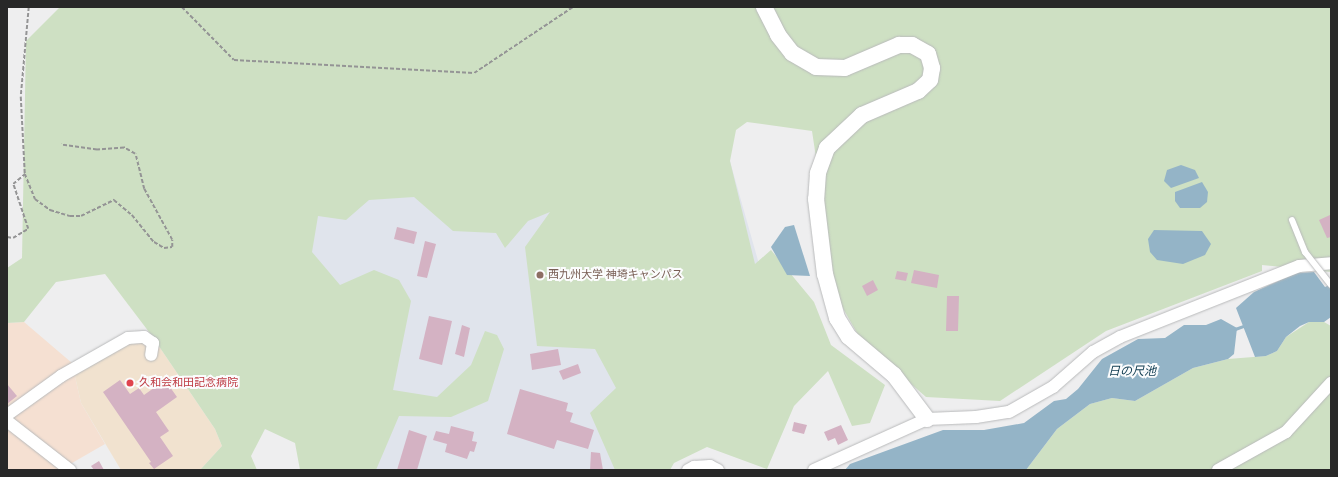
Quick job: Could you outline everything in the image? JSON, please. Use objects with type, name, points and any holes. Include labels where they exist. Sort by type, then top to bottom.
[{"type":"street","points":[[764,7],[778,34],[792,53],[816,67],[845,68],[899,45],[912,45],[928,54],[932,68],[930,80],[918,91],[862,115],[827,148],[818,173],[816,199],[825,274],[837,318],[849,337],[894,375],[927,419]]},
{"type":"street","points":[[814,470],[927,419],[976,418],[1009,412],[1053,387],[1093,352],[1120,336],[1299,266],[1331,263]]},
{"type":"street","points":[[7,415],[61,376],[128,338],[144,337],[153,343],[151,355]]},
{"type":"street","points":[[1218,470],[1286,432],[1331,383]]},
{"type":"street","points":[[7,421],[70,470]]},
{"type":"street","points":[[688,470],[694,467],[710,466],[718,470]]},
{"type":"lane","points":[[1292,220],[1305,252],[1331,285]]},
{"type":"path","points":[[29,7],[21,97],[25,174],[35,199],[50,210],[81,216],[114,200],[132,215],[154,242],[164,248],[172,247],[172,240],[144,189],[135,154],[124,148],[97,150],[61,145]]},
{"type":"path","points":[[182,7],[234,60],[474,73],[573,7]]},
{"type":"path","points":[[7,237],[14,238],[28,229],[13,184],[25,174]]},
{"type":"shaded area","name":"西九州大学 神埼キャンパス","points":[[709,87],[770,303],[631,470],[364,470],[337,300],[299,250],[324,190]]},
{"type":"shaded area","points":[[24,322],[72,363],[81,403],[105,444],[65,467],[66,470],[7,470],[7,323]]},
{"type":"shaded area","name":"久和会和田記念病院","points":[[152,336],[215,429],[222,446],[200,470],[121,470],[81,403],[72,363]]},
{"type":"green space","points":[[60,7],[1331,7],[1331,272],[1262,265],[1262,271],[1106,331],[1000,401],[926,397],[861,340],[837,298],[812,131],[747,122],[736,130],[730,161],[755,264],[771,250],[814,302],[831,345],[885,385],[870,423],[852,426],[828,371],[794,406],[767,469],[707,447],[674,463],[670,470],[615,470],[590,413],[616,388],[595,349],[537,346],[525,247],[550,212],[528,221],[505,248],[496,233],[453,231],[414,197],[369,200],[346,220],[318,216],[312,252],[340,285],[374,270],[399,280],[411,301],[393,390],[437,397],[471,365],[485,331],[497,335],[504,349],[488,401],[451,417],[399,416],[376,470],[300,470],[295,443],[265,429],[251,456],[257,470],[200,470],[222,446],[215,429],[152,336],[105,274],[56,282],[24,322],[7,323],[7,268],[22,258],[26,41]]},
{"type":"green space","points":[[1309,322],[1324,322],[1331,326],[1331,470],[1026,470],[1057,429],[1090,404],[1112,398],[1135,401],[1193,368],[1228,359],[1266,356],[1277,351],[1286,337]]},
{"type":"water","points":[[1181,165],[1195,170],[1199,178],[1171,188],[1164,181],[1167,170]]},
{"type":"water","points":[[1202,182],[1208,192],[1207,202],[1200,208],[1180,208],[1175,201],[1175,192]]},
{"type":"water","points":[[794,225],[810,276],[787,275],[771,247],[785,227]]},
{"type":"water","points":[[1154,230],[1202,231],[1211,244],[1205,255],[1183,264],[1157,260],[1150,252],[1148,239]]},
{"type":"water","points":[[1314,272],[1325,287],[1331,284],[1331,317],[1324,322],[1309,322],[1300,326],[1286,337],[1277,351],[1266,356],[1255,357],[1236,308],[1254,292],[1296,273]]},
{"type":"water","name":"日の尺池","points":[[1221,319],[1237,328],[1234,354],[1228,359],[1193,368],[1135,401],[1112,398],[1090,404],[1057,429],[1026,470],[845,470],[850,464],[943,430],[984,430],[1024,423],[1054,401],[1066,399],[1078,389],[1102,359],[1138,339],[1165,338],[1184,325],[1206,325]]},
{"type":"building","points":[[1330,215],[1331,237],[1327,238],[1319,220]]},
{"type":"building","points":[[397,227],[417,232],[414,244],[394,239]]},
{"type":"building","points":[[425,241],[436,244],[427,278],[417,276]]},
{"type":"building","points":[[914,270],[939,275],[937,288],[911,283]]},
{"type":"building","points":[[897,271],[908,273],[906,281],[895,279]]},
{"type":"building","points":[[873,280],[878,290],[867,296],[862,286]]},
{"type":"building","points":[[947,296],[959,296],[958,331],[946,331]]},
{"type":"building","points":[[429,316],[452,321],[442,365],[419,359]]},
{"type":"building","points":[[462,325],[470,328],[464,357],[455,354]]},
{"type":"building","points":[[558,349],[561,365],[532,370],[530,354]]},
{"type":"building","points":[[578,364],[581,373],[563,380],[559,371]]},
{"type":"building","points":[[120,380],[130,394],[139,388],[144,395],[165,380],[177,397],[156,412],[169,431],[160,437],[173,456],[154,469],[149,463],[151,462],[103,392]]},
{"type":"building","points":[[7,384],[17,396],[7,404]]},
{"type":"building","points":[[520,389],[568,403],[566,411],[573,413],[570,422],[594,430],[588,449],[557,440],[554,449],[507,434]]},
{"type":"building","points":[[794,422],[807,425],[804,434],[792,431]]},
{"type":"building","points":[[841,425],[848,440],[838,445],[835,438],[828,441],[824,432]]},
{"type":"building","points":[[451,426],[474,432],[472,441],[477,442],[474,452],[470,451],[467,459],[445,452],[447,444],[433,440],[436,431],[449,434]]},
{"type":"building","points":[[409,430],[427,436],[417,470],[397,470]]},
{"type":"building","points":[[591,452],[600,453],[603,470],[590,470]]},
{"type":"building","points":[[99,461],[104,470],[94,470],[91,466]]},
{"type":"waterway","points":[[1235,329],[1246,325]]},
{"type":"place","name":"西九州大学 神埼キャンパス","points":[[540,275]]},
{"type":"place","name":"久和会和田記念病院","points":[[130,383]]}]
